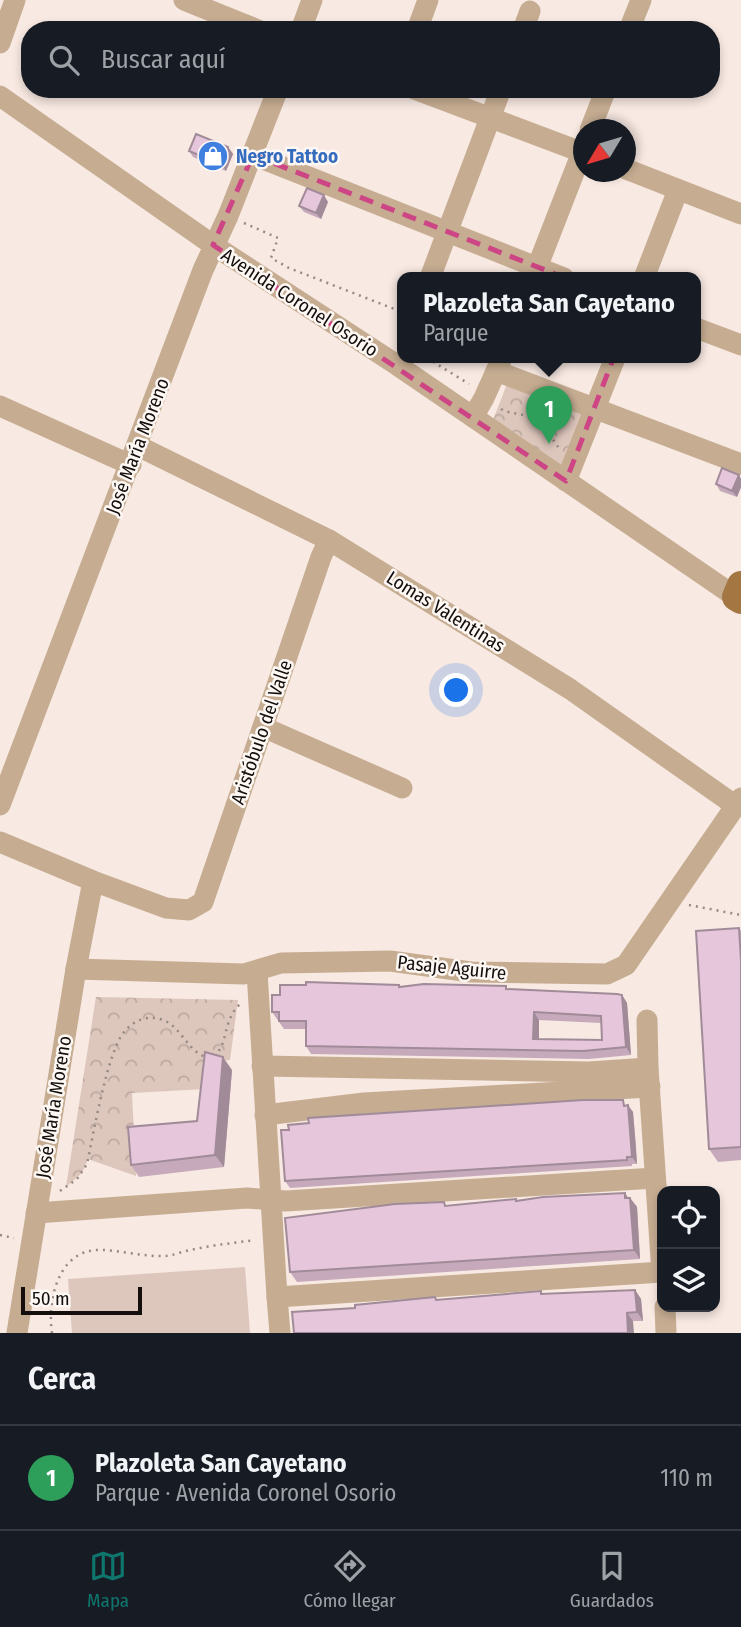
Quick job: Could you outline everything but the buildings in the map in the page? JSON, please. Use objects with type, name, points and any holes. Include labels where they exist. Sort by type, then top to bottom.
[{"type":"street","points":[[0,44],[15,0]]},
{"type":"street","points":[[184,0],[236,21]]},
{"type":"street","points":[[305,21],[313,0]]},
{"type":"street","points":[[420,21],[428,0]]},
{"type":"street","points":[[633,21],[641,0]]},
{"type":"street","name":"Avenida Coronel Osorio","points":[[0,96],[213,245],[397,356]]},
{"type":"street","name":"José María Moreno","points":[[0,806],[213,245],[228,216],[275,98]]},
{"type":"street","points":[[438,98],[573,147]]},
{"type":"street","points":[[432,272],[498,98]]},
{"type":"street","points":[[594,119],[602,98]]},
{"type":"street","points":[[253,155],[448,233],[535,272],[573,176]]},
{"type":"street","points":[[636,173],[741,214]]},
{"type":"street","points":[[647,272],[678,190]]},
{"type":"street","points":[[701,330],[741,345]]},
{"type":"street","name":"Avenida Coronel Osorio","points":[[416,363],[489,386],[569,474],[739,594]]},
{"type":"street","points":[[569,474],[613,363]]},
{"type":"street","points":[[489,386],[596,409],[741,464]]},
{"type":"street","name":"Lomas Valentinas","points":[[0,406],[134,455],[329,540],[570,689],[739,802]]},
{"type":"street","name":"Aristóbulo del Valle","points":[[93,881],[180,911],[189,910],[203,902],[329,540]]},
{"type":"street","points":[[263,727],[402,788]]},
{"type":"street","name":"Pasaje Aguirre","points":[[76,969],[244,975],[281,963],[390,961],[484,972],[607,974],[626,965],[739,802]]},
{"type":"street","points":[[0,842],[93,881]]},
{"type":"street","name":"José María Moreno","points":[[17,1333],[76,969],[93,881]]},
{"type":"street","points":[[257,972],[280,1333]]},
{"type":"street","points":[[647,1020],[660,1249]]},
{"type":"street","points":[[262,1066],[589,1072],[649,1077]]},
{"type":"street","points":[[265,1115],[364,1103],[649,1077]]},
{"type":"street","points":[[36,1209],[247,1198],[286,1201],[655,1178]]},
{"type":"street","points":[[277,1297],[657,1273]]},
{"type":"street","points":[[665,1312],[666,1333]]},
{"type":"path","points":[[228,216],[278,238],[271,258],[289,268],[397,310]]},
{"type":"path","points":[[435,363],[468,384],[489,386],[503,411],[529,416],[538,422],[569,474]]},
{"type":"path","points":[[670,902],[741,915]]},
{"type":"path","points":[[36,1209],[77,1179],[87,1164],[112,1054],[124,1031],[142,1019],[162,1019],[174,1027],[201,1056],[212,1057],[220,1049],[226,1025],[235,1009],[243,1001],[258,996]]},
{"type":"path","points":[[52,1333],[50,1322],[58,1275],[77,1257],[96,1249],[167,1256],[272,1237]]},
{"type":"highlighted area","points":[[253,155],[634,305],[566,481],[213,245]]},
{"type":"green space","points":[[507,384],[583,415],[562,468],[493,420]]},
{"type":"green space","points":[[96,997],[238,1000],[230,1060],[208,1062],[205,1089],[132,1093],[136,1176],[88,1159],[82,1173],[66,1187]]},
{"type":"green space","points":[[245,1267],[250,1333],[72,1333],[68,1279]]},
{"type":"place","name":"Negro Tattoo","points":[[213,156]]},
{"type":"place","name":"Plazoleta San Cayetano","points":[[549,444]]}]
